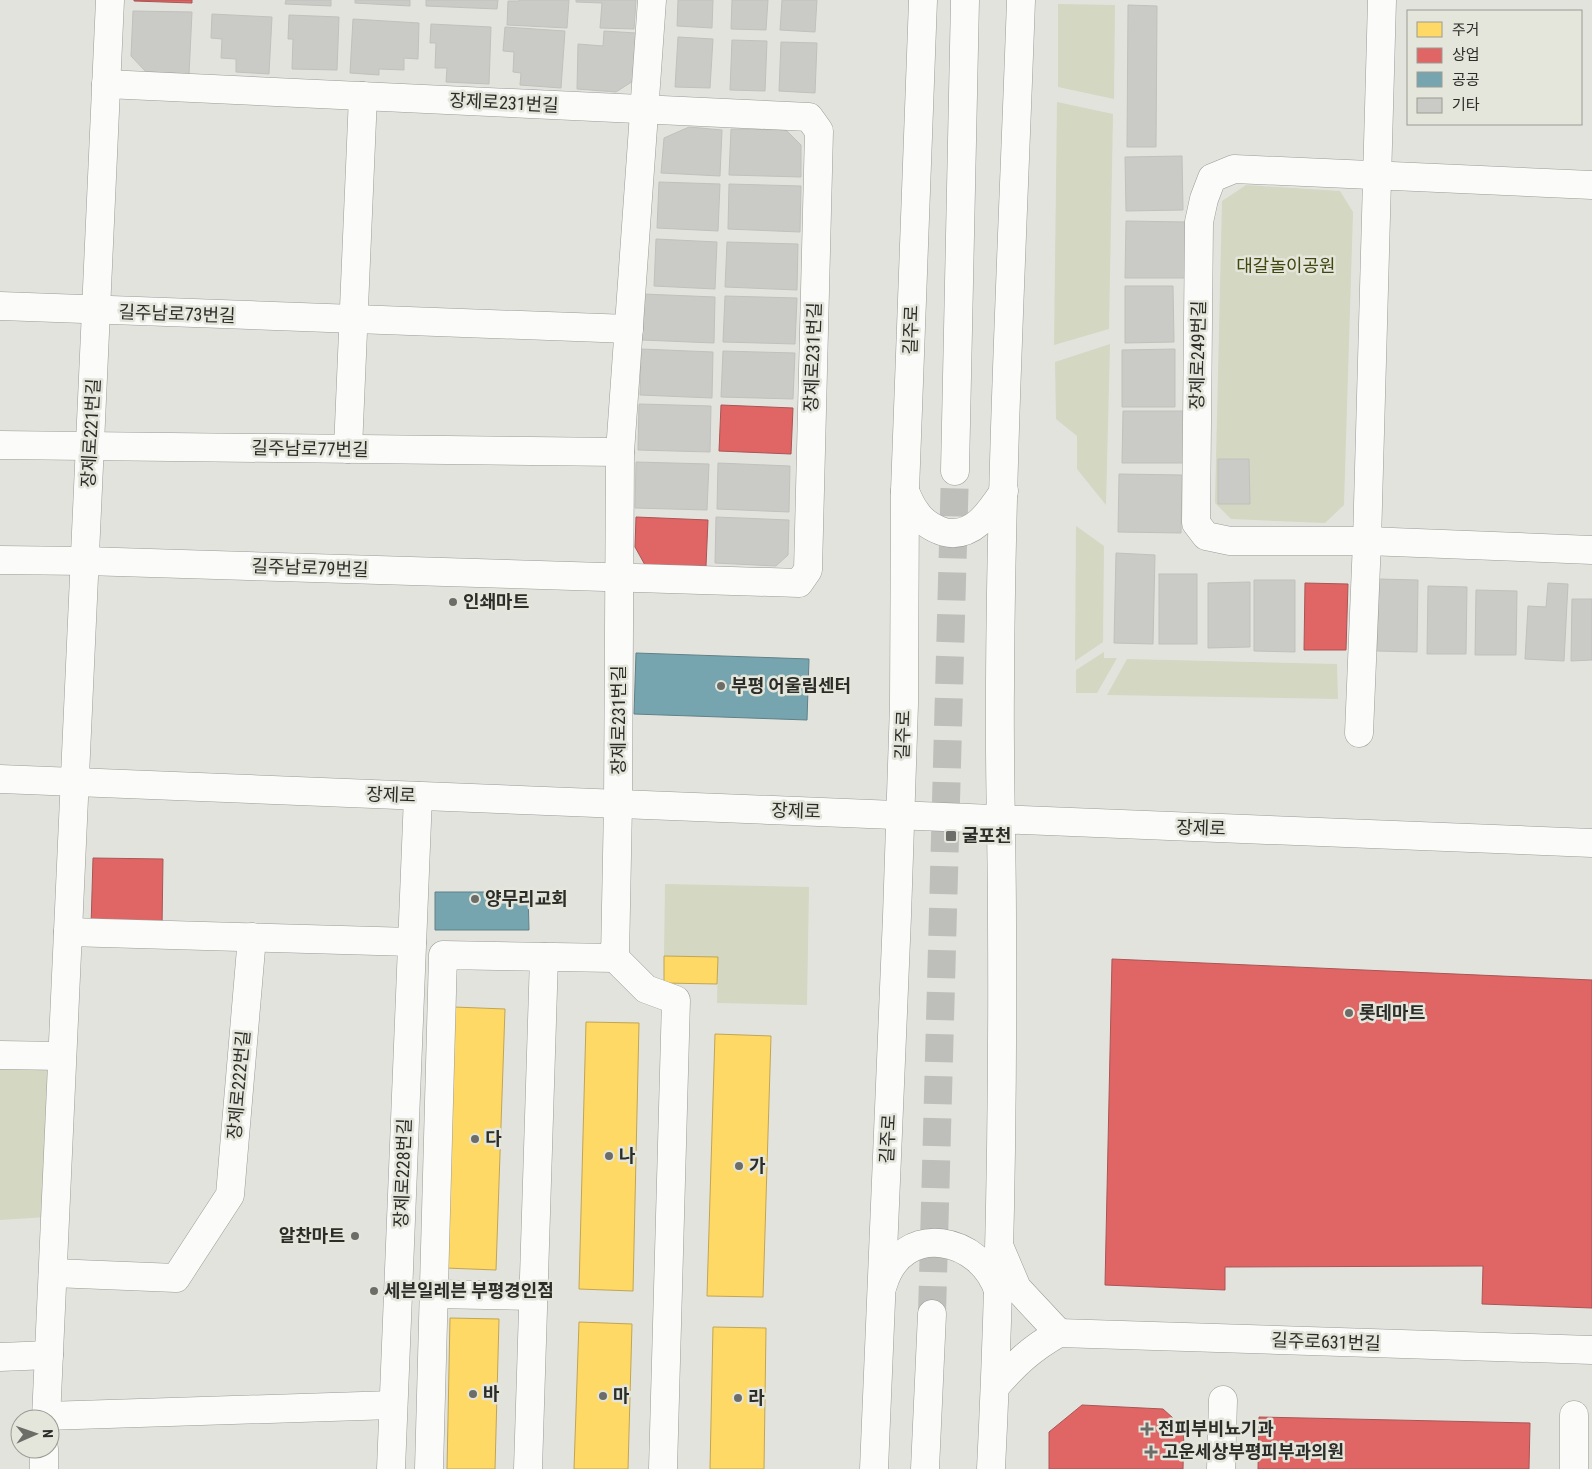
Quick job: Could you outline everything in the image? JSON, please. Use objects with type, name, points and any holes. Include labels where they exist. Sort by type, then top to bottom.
[{"type":"main road","name":"장제로221번길","points":[[75,782],[110,0]]},
{"type":"main road","name":"장제로231번길","points":[[615,958],[620,452],[652,0]]},
{"type":"main road","name":"길주로","points":[[874,1469],[897,926],[904,704],[905,491],[923,0]]},
{"type":"main road","points":[[954,471],[965,0]]},
{"type":"main road","points":[[991,1469],[1000,1248],[1002,921],[1000,686],[1004,491],[1021,0]]},
{"type":"main road","points":[[1359,733],[1368,541],[1382,0]]},
{"type":"main road","points":[[106,84],[363,96],[348,449]]},
{"type":"main road","name":"장제로231번길","points":[[363,96],[809,117],[819,131],[808,570],[798,583],[619,576]]},
{"type":"main road","name":"장제로249번길","points":[[1585,549],[1368,541],[1230,540],[1206,536],[1196,524],[1199,222],[1204,199],[1212,178],[1234,169],[1587,184]]},
{"type":"main road","name":"길주남로73번길","points":[[0,306],[629,329]]},
{"type":"main road","name":"길주남로77번길","points":[[0,445],[620,452]]},
{"type":"main road","points":[[905,491],[915,512],[928,526],[948,532],[961,533],[973,528],[983,519],[1004,491]]},
{"type":"main road","name":"길주남로79번길","points":[[0,560],[619,576]]},
{"type":"main road","name":"장제로","points":[[0,779],[1592,843]]},
{"type":"main road","points":[[46,1409],[75,782]]},
{"type":"main road","name":"장제로228번길","points":[[391,1469],[418,796]]},
{"type":"main road","points":[[68,932],[412,942]]},
{"type":"main road","name":"장제로222번길","points":[[53,1273],[176,1278],[230,1195],[252,937]]},
{"type":"main road","points":[[429,1469],[443,955],[615,958],[646,989],[676,1000],[662,1469]]},
{"type":"main road","points":[[528,1469],[544,957]]},
{"type":"main road","points":[[0,1054],[62,1056]]},
{"type":"main road","points":[[881,1292],[889,1270],[901,1254],[918,1244],[934,1243],[953,1246],[966,1251],[976,1258],[990,1272],[999,1294]]},
{"type":"main road","points":[[995,1386],[1031,1350],[1059,1333],[1017,1288],[1000,1248]]},
{"type":"main road","points":[[434,1294],[534,1296]]},
{"type":"main road","points":[[925,1469],[932,1314]]},
{"type":"main road","name":"길주로631번길","points":[[1059,1333],[1592,1350]]},
{"type":"main road","points":[[0,1358],[49,1355]]},
{"type":"main road","points":[[1221,1469],[1223,1400]]},
{"type":"main road","points":[[60,1417],[393,1405]]},
{"type":"main road","points":[[1574,1415],[1574,1469]]},
{"type":"green space","points":[[1058,4],[1115,5],[1114,99],[1058,87]]},
{"type":"green space","points":[[1057,102],[1113,114],[1109,329],[1054,345]]},
{"type":"green space","name":"대갈놀이공원","points":[[1246,185],[1340,191],[1353,212],[1344,505],[1325,523],[1231,519],[1215,503],[1222,201]]},
{"type":"green space","points":[[1110,344],[1106,505],[1077,469],[1077,436],[1056,419],[1055,362]]},
{"type":"green space","points":[[1076,526],[1104,546],[1103,642],[1075,661]]},
{"type":"green space","points":[[1104,652],[1104,658],[1117,658],[1097,693],[1076,693],[1076,670]]},
{"type":"green space","points":[[1127,659],[1337,664],[1338,699],[1107,695]]},
{"type":"green space","points":[[665,884],[809,887],[807,1005],[717,1003],[718,957],[664,956]]},
{"type":"green space","points":[[0,1064],[54,1065],[47,1217],[0,1220]]},
{"type":"building: 주거","points":[[664,956],[718,957],[717,984],[664,983]]},
{"type":"building: 주거","points":[[1140,967],[1231,970],[1230,992],[1277,994],[1276,1035],[1229,1033],[1228,1066],[1205,1066],[1204,1090],[1192,1090],[1190,1159],[1201,1159],[1200,1189],[1225,1190],[1224,1224],[1268,1226],[1266,1264],[1222,1263],[1221,1287],[1138,1284],[1138,1273],[1109,1272],[1112,1181],[1133,1182],[1137,1063],[1114,1063],[1117,975],[1140,976]]},
{"type":"building: 주거","points":[[1516,986],[1592,988],[1592,1085],[1581,1085],[1581,1109],[1569,1109],[1567,1177],[1578,1178],[1577,1208],[1592,1209],[1592,1305],[1515,1303],[1515,1292],[1486,1291],[1489,1200],[1510,1201],[1514,1082],[1491,1082],[1494,994],[1516,995]]},
{"type":"building: 주거","name":"다","points":[[454,1007],[505,1009],[496,1270],[446,1268]]},
{"type":"building: 주거","name":"나","points":[[586,1022],[639,1023],[633,1291],[579,1289]]},
{"type":"building: 주거","name":"가","points":[[715,1034],[771,1036],[763,1297],[707,1296]]},
{"type":"building: 주거","name":"바","points":[[450,1318],[499,1319],[495,1469],[447,1469]]},
{"type":"building: 주거","name":"마","points":[[579,1322],[632,1324],[628,1469],[574,1469]]},
{"type":"building: 주거","name":"라","points":[[713,1327],[766,1328],[764,1469],[710,1469]]},
{"type":"building: 상업","points":[[192,0],[192,3],[134,1]]},
{"type":"building: 상업","points":[[721,405],[793,408],[791,454],[719,451]]},
{"type":"building: 상업","points":[[636,517],[708,520],[706,566],[645,565],[635,547]]},
{"type":"building: 상업","points":[[1305,583],[1348,584],[1346,650],[1304,650]]},
{"type":"building: 상업","points":[[93,858],[163,859],[162,928],[91,927]]},
{"type":"building: 상업","points":[[1112,959],[1592,980],[1592,1308],[1482,1304],[1483,1266],[1225,1267],[1225,1290],[1105,1285]]},
{"type":"building: 상업","points":[[1082,1405],[1163,1409],[1184,1428],[1183,1469],[1049,1469],[1049,1432]]},
{"type":"building: 상업","points":[[1259,1417],[1530,1423],[1529,1469],[1258,1469]]},
{"type":"building: 공공","name":"부평 어울림센터","points":[[636,653],[809,659],[807,720],[634,714]]},
{"type":"building: 공공","name":"양무리교회","points":[[435,892],[528,892],[529,930],[435,930]]},
{"type":"building: 기타","points":[[286,0],[331,0],[331,6],[285,4]]},
{"type":"building: 기타","points":[[355,0],[410,0],[410,6],[355,3]]},
{"type":"building: 기타","points":[[426,0],[498,0],[497,9],[426,6]]},
{"type":"building: 기타","points":[[569,0],[567,28],[507,25],[508,1]]},
{"type":"building: 기타","points":[[576,0],[636,0],[634,29],[600,28],[602,3],[576,2]]},
{"type":"building: 기타","points":[[678,0],[713,0],[712,28],[677,26]]},
{"type":"building: 기타","points":[[732,0],[768,0],[766,30],[731,29]]},
{"type":"building: 기타","points":[[782,0],[817,0],[815,32],[780,30]]},
{"type":"building: 기타","points":[[1128,5],[1157,6],[1156,147],[1127,147]]},
{"type":"building: 기타","points":[[133,11],[192,12],[189,75],[147,73],[131,56]]},
{"type":"building: 기타","points":[[212,14],[272,17],[269,74],[236,72],[236,59],[221,58],[222,39],[211,38]]},
{"type":"building: 기타","points":[[289,15],[339,17],[337,70],[292,69],[293,39],[288,39]]},
{"type":"building: 기타","points":[[353,19],[419,23],[418,59],[404,58],[404,70],[379,69],[379,75],[350,73]]},
{"type":"building: 기타","points":[[431,24],[491,27],[489,84],[446,82],[447,68],[435,68],[436,43],[430,43]]},
{"type":"building: 기타","points":[[505,27],[565,31],[561,88],[520,85],[521,73],[513,72],[514,52],[503,51]]},
{"type":"building: 기타","points":[[604,31],[636,33],[633,81],[616,92],[577,89],[578,44],[603,46]]},
{"type":"building: 기타","points":[[678,37],[713,39],[710,88],[675,87]]},
{"type":"building: 기타","points":[[732,40],[767,41],[765,91],[730,90]]},
{"type":"building: 기타","points":[[781,42],[817,43],[815,93],[779,91]]},
{"type":"building: 기타","points":[[689,127],[722,130],[720,176],[661,173],[664,138]]},
{"type":"building: 기타","points":[[731,129],[786,130],[801,145],[801,177],[729,175]]},
{"type":"building: 기타","points":[[1182,156],[1183,210],[1126,211],[1125,157]]},
{"type":"building: 기타","points":[[659,182],[720,184],[718,231],[657,228]]},
{"type":"building: 기타","points":[[729,184],[801,186],[800,232],[728,229]]},
{"type":"building: 기타","points":[[1126,221],[1186,222],[1185,278],[1125,278]]},
{"type":"building: 기타","points":[[656,239],[717,242],[715,289],[654,286]]},
{"type":"building: 기타","points":[[727,242],[798,244],[797,290],[725,287]]},
{"type":"building: 기타","points":[[1125,286],[1173,286],[1174,342],[1125,343]]},
{"type":"building: 기타","points":[[643,294],[715,297],[714,343],[642,340]]},
{"type":"building: 기타","points":[[725,296],[797,298],[795,344],[723,342]]},
{"type":"building: 기타","points":[[641,349],[713,352],[712,398],[640,395]]},
{"type":"building: 기타","points":[[1175,349],[1175,407],[1122,407],[1122,350]]},
{"type":"building: 기타","points":[[723,351],[795,353],[793,399],[721,397]]},
{"type":"building: 기타","points":[[639,404],[711,406],[710,452],[638,450]]},
{"type":"building: 기타","points":[[1123,411],[1184,411],[1183,463],[1122,463]]},
{"type":"building: 기타","points":[[1218,459],[1249,459],[1250,504],[1218,504]]},
{"type":"building: 기타","points":[[636,462],[709,464],[707,510],[635,508]]},
{"type":"building: 기타","points":[[718,463],[790,466],[789,512],[717,509]]},
{"type":"building: 기타","points":[[1119,474],[1182,475],[1181,533],[1118,532]]},
{"type":"building: 기타","points":[[716,517],[789,520],[788,555],[776,566],[715,563]]},
{"type":"building: 기타","points":[[1116,553],[1155,555],[1153,644],[1114,643]]},
{"type":"building: 기타","points":[[1159,574],[1197,574],[1197,644],[1159,644]]},
{"type":"building: 기타","points":[[1379,579],[1418,580],[1417,652],[1377,651]]},
{"type":"building: 기타","points":[[1254,580],[1295,580],[1295,652],[1254,651]]},
{"type":"building: 기타","points":[[1250,582],[1250,647],[1208,648],[1208,583]]},
{"type":"building: 기타","points":[[1548,583],[1568,584],[1564,661],[1525,659],[1528,606],[1546,607]]},
{"type":"building: 기타","points":[[1428,586],[1467,587],[1466,654],[1427,654]]},
{"type":"building: 기타","points":[[1476,590],[1517,591],[1516,655],[1475,655]]},
{"type":"building: 기타","points":[[1572,599],[1592,599],[1592,660],[1571,661]]},
{"type":"tunnel","points":[[932,1314],[955,471]]},
{"type":"place","name":"인쇄마트","points":[[453,602]]},
{"type":"place","name":"부평 어울림센터","points":[[721,686]]},
{"type":"place","name":"굴포천","points":[[951,836]]},
{"type":"place","name":"양무리교회","points":[[475,899]]},
{"type":"place","name":"롯데마트","points":[[1349,1013]]},
{"type":"place","name":"다","points":[[475,1139]]},
{"type":"place","name":"나","points":[[609,1156]]},
{"type":"place","name":"가","points":[[739,1166]]},
{"type":"place","name":"알찬마트","points":[[355,1236]]},
{"type":"place","name":"세븐일레븐 부평경인점","points":[[374,1291]]},
{"type":"place","name":"바","points":[[473,1394]]},
{"type":"place","name":"마","points":[[603,1396]]},
{"type":"place","name":"라","points":[[738,1398]]},
{"type":"place","name":"전피부비뇨기과","points":[[1147,1429]]},
{"type":"place","name":"고운세상부평피부과의원","points":[[1151,1452]]}]
